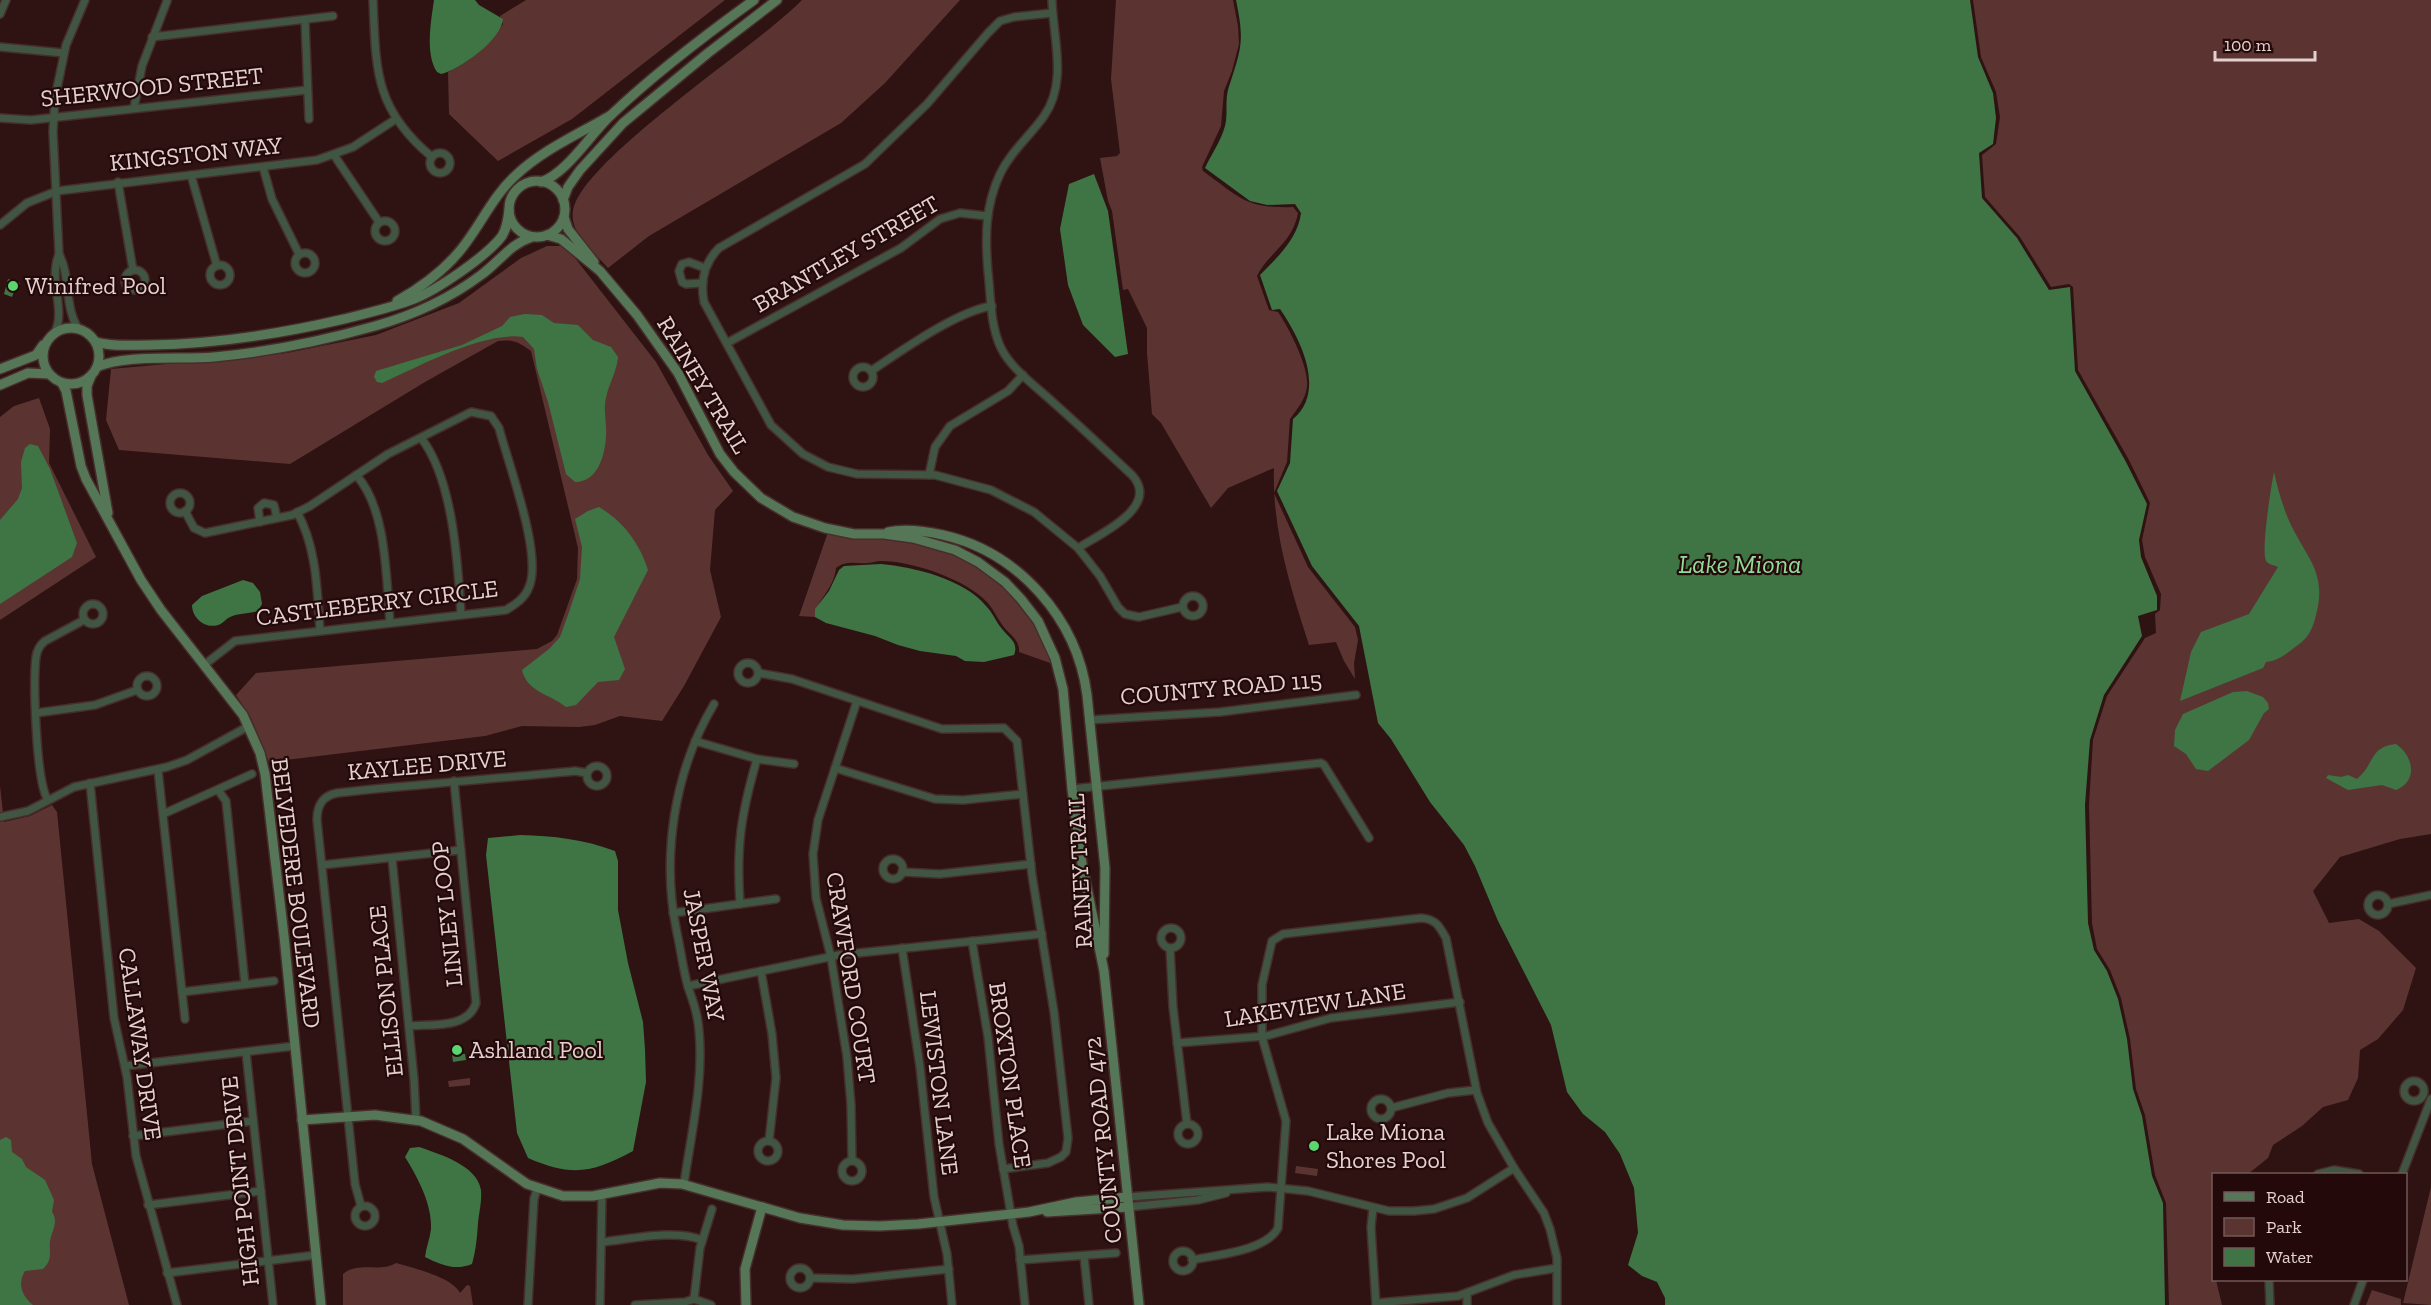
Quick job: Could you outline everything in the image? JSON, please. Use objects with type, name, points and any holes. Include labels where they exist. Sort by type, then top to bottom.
[{"type":"street","points":[[0,14],[6,0]]},
{"type":"street","points":[[78,328],[72,316],[65,267],[59,254],[54,118],[64,53],[85,0]]},
{"type":"street","points":[[373,0],[378,78],[396,119],[410,138],[432,157]]},
{"type":"street","points":[[541,182],[553,178],[563,170],[587,139],[611,115],[687,49],[754,0]]},
{"type":"street","points":[[0,385],[28,373],[49,374],[62,383],[78,383],[118,360],[212,357],[275,349],[377,326],[443,300],[486,271],[512,246],[532,237],[547,235],[555,231],[564,215],[563,200],[568,187],[580,170],[623,123],[777,0]]},
{"type":"street","points":[[1052,0],[1058,66],[1054,97],[1039,124],[1007,160],[994,188],[987,216],[986,242],[996,334],[1002,350],[1023,375],[1132,475],[1140,487],[1140,500],[1130,513],[1078,548]]},
{"type":"street","points":[[134,108],[137,82],[167,1]]},
{"type":"street","points":[[1052,13],[1000,21],[927,104],[865,164],[726,242],[712,254],[705,268],[702,283],[704,302],[771,425],[803,454],[828,467],[857,474],[929,475],[971,483],[1013,500],[1045,520],[1078,548],[1125,614],[1139,617],[1182,607]]},
{"type":"street","points":[[152,37],[333,16]]},
{"type":"street","points":[[305,21],[309,119]]},
{"type":"street","points":[[0,47],[64,53]]},
{"type":"street","name":"SHERWOOD STREET","points":[[0,118],[24,120],[54,118],[308,90]]},
{"type":"street","points":[[378,311],[439,273],[459,252],[493,201],[514,176],[539,157],[611,115]]},
{"type":"street","name":"KINGSTON WAY","points":[[0,225],[27,203],[57,191],[317,160],[334,155],[369,138],[396,119]]},
{"type":"street","points":[[334,155],[380,222]]},
{"type":"street","points":[[263,167],[272,199],[299,254]]},
{"type":"street","points":[[191,175],[217,266]]},
{"type":"street","points":[[118,182],[133,270]]},
{"type":"street","points":[[96,342],[117,345],[169,345],[236,339],[297,330],[378,311],[442,285],[485,253],[502,235],[508,221],[511,200],[523,185],[541,182],[551,185],[563,200]]},
{"type":"street","points":[[509,210],[518,230],[532,237]]},
{"type":"street","name":"BRANTLEY STREET","points":[[727,343],[901,248],[947,215],[966,213],[987,216]]},
{"type":"street","name":"RAINEY TRAIL","points":[[564,215],[568,229],[653,336],[678,373],[720,454],[751,489],[784,512],[814,525],[854,534],[884,534],[928,541],[966,555],[997,575],[1029,609],[1051,646],[1059,672],[1082,864],[1104,972]]},
{"type":"street","name":"RAINEY TRAIL","points":[[547,235],[561,239],[600,271]]},
{"type":"street","points":[[55,332],[59,319],[54,266],[59,254]]},
{"type":"street","points":[[702,283],[682,282],[679,271],[682,264],[689,262],[705,268]]},
{"type":"street","points":[[871,371],[918,340],[972,310],[992,306]]},
{"type":"street","points":[[0,369],[36,355],[55,332],[62,328],[78,328],[96,342],[99,359],[94,372]]},
{"type":"street","points":[[47,341],[43,358],[49,374]]},
{"type":"street","name":"BELVEDERE BOULEVARD","points":[[94,372],[87,386],[87,395],[113,530]]},
{"type":"street","points":[[929,475],[935,447],[950,426],[1008,391],[1023,375]]},
{"type":"street","name":"BELVEDERE BOULEVARD","points":[[62,383],[66,391],[81,466],[113,530],[156,602],[233,699],[249,726],[260,753],[265,774],[321,1305]]},
{"type":"street","name":"CASTLEBERRY CIRCLE","points":[[185,512],[195,528],[205,533],[297,512],[388,454],[471,412],[491,416],[498,428],[531,548],[530,587],[517,604],[506,609],[234,641],[204,665]]},
{"type":"street","points":[[421,438],[435,460],[445,492],[459,572],[461,614]]},
{"type":"street","points":[[356,476],[370,493],[379,524],[390,622]]},
{"type":"street","points":[[260,522],[258,508],[264,502],[274,505],[277,518]]},
{"type":"street","points":[[297,512],[304,524],[314,558],[320,630]]},
{"type":"street","name":"RAINEY TRAIL","points":[[884,534],[890,531],[911,530],[957,538],[996,556],[1024,576],[1049,604],[1070,640],[1083,672],[1105,868],[1104,972]]},
{"type":"street","points":[[48,800],[42,787],[36,713],[37,650],[45,641],[84,620]]},
{"type":"street","points":[[759,674],[792,679],[942,729],[1005,728],[1017,741],[1031,864],[1058,1041],[1068,1146],[1066,1152],[1055,1161],[1003,1169]]},
{"type":"street","points":[[36,713],[95,705],[137,690]]},
{"type":"street","name":"COUNTY ROAD 115","points":[[1089,720],[1220,712],[1356,695]]},
{"type":"street","name":"CRAWFORD COURT","points":[[852,1160],[850,1082],[831,957],[814,885],[813,854],[818,820],[857,701]]},
{"type":"street","name":"JASPER WAY","points":[[684,1184],[701,1058],[697,1014],[688,986],[673,913],[670,868],[673,828],[682,782],[695,741],[714,704]]},
{"type":"street","points":[[0,817],[28,811],[74,787],[158,770],[187,759],[249,726]]},
{"type":"street","points":[[695,741],[757,759],[794,764]]},
{"type":"street","points":[[740,904],[738,860],[740,825],[757,759]]},
{"type":"street","points":[[1072,789],[1321,764],[1324,765],[1369,838]]},
{"type":"street","points":[[835,768],[936,799],[963,800],[1023,794]]},
{"type":"street","points":[[158,770],[185,1019]]},
{"type":"street","name":"KAYLEE DRIVE","points":[[361,1206],[355,1184],[317,811],[326,797],[337,793],[454,781],[575,771],[587,772]]},
{"type":"street","points":[[163,814],[252,774]]},
{"type":"street","name":"LINLEY LOOP","points":[[409,1026],[463,1020],[473,1010],[475,995],[454,781]]},
{"type":"street","name":"CALLAWAY DRIVE","points":[[90,783],[114,1018],[125,1066],[138,1167],[177,1305]]},
{"type":"street","points":[[219,790],[226,801],[245,984]]},
{"type":"street","points":[[322,865],[461,850]]},
{"type":"street","name":"ELLISON PLACE","points":[[392,858],[417,1108],[416,1120]]},
{"type":"street","points":[[903,872],[940,874],[1031,864]]},
{"type":"street","points":[[2388,904],[2431,895]]},
{"type":"street","points":[[673,913],[776,899]]},
{"type":"street","points":[[1192,1260],[1230,1253],[1263,1243],[1275,1234],[1280,1219],[1286,1121],[1262,1037],[1262,985],[1268,948],[1276,937],[1282,934],[1421,918],[1431,919],[1436,922],[1446,938],[1476,1090],[1488,1123],[1544,1213],[1555,1248],[1557,1305]]},
{"type":"street","points":[[688,986],[831,957],[1042,934]]},
{"type":"street","name":"BROXTON PLACE","points":[[972,941],[988,1037],[1003,1169],[1020,1260],[1025,1305]]},
{"type":"street","name":"LEWISTON LANE","points":[[902,948],[920,1066],[939,1221],[949,1269],[952,1305]]},
{"type":"street","points":[[1170,948],[1173,1007],[1187,1124]]},
{"type":"street","points":[[761,971],[772,1034],[776,1078],[769,1141]]},
{"type":"street","name":"COUNTY ROAD 472","points":[[1104,972],[1139,1305]]},
{"type":"street","points":[[182,992],[274,981]]},
{"type":"street","name":"LAKEVIEW LANE","points":[[1177,1043],[1262,1037],[1331,1018],[1460,1002]]},
{"type":"street","points":[[125,1066],[295,1047]]},
{"type":"street","name":"HIGH POINT DRIVE","points":[[246,1052],[273,1305]]},
{"type":"street","points":[[1390,1107],[1448,1093],[1476,1090]]},
{"type":"street","points":[[2402,1173],[2431,1099],[2423,1096]]},
{"type":"street","points":[[302,1120],[375,1115],[416,1120],[436,1126],[463,1139],[517,1179],[537,1189],[563,1196],[602,1194],[660,1183],[684,1184],[800,1218],[843,1225],[879,1226],[1029,1212],[1064,1213],[1128,1202],[1198,1200],[1236,1189],[1281,1188],[1308,1191],[1373,1208],[1414,1211],[1434,1209],[1467,1197],[1514,1168]]},
{"type":"street","points":[[133,1136],[253,1121]]},
{"type":"street","points":[[2322,1173],[2334,1170],[2353,1173]]},
{"type":"street","points":[[528,1305],[534,1199],[537,1189]]},
{"type":"street","points":[[148,1205],[261,1191]]},
{"type":"street","points":[[600,1305],[602,1194]]},
{"type":"street","points":[[746,1305],[745,1269],[762,1207]]},
{"type":"street","points":[[1373,1208],[1371,1227],[1376,1304],[1432,1300],[1467,1294],[1514,1275],[1557,1268]]},
{"type":"street","points":[[694,1299],[702,1240],[712,1209]]},
{"type":"street","points":[[602,1242],[669,1235],[686,1235],[702,1240]]},
{"type":"street","points":[[1020,1260],[1116,1253]]},
{"type":"street","points":[[167,1273],[316,1255]]},
{"type":"street","points":[[1084,1256],[1089,1305]]},
{"type":"street","points":[[810,1278],[853,1279],[949,1269]]},
{"type":"street","points":[[2269,1281],[2270,1305]]},
{"type":"street","points":[[2354,1305],[2363,1281]]},
{"type":"street","points":[[1467,1294],[1467,1305]]},
{"type":"street","points":[[635,1305],[685,1302],[694,1299],[711,1305]]},
{"type":"green space","points":[[526,0],[725,0],[572,119],[498,161],[449,114],[448,72],[479,52],[503,24],[500,16]]},
{"type":"green space","points":[[802,0],[960,0],[885,83],[841,123],[649,236],[608,268],[584,242],[575,227],[573,211],[583,189],[606,163],[638,134]]},
{"type":"green space","points":[[1116,0],[1233,0],[1239,44],[1224,91],[1221,126],[1202,167],[1203,171],[1244,200],[1264,206],[1293,207],[1298,213],[1291,232],[1257,276],[1269,310],[1278,312],[1293,337],[1307,378],[1305,395],[1290,419],[1287,462],[1274,492],[1274,468],[1228,488],[1211,508],[1161,423],[1152,414],[1147,328],[1128,289],[1123,290],[1112,211],[1100,158],[1117,156],[1120,153],[1111,79]]},
{"type":"green space","points":[[1973,0],[2431,0],[2431,834],[2400,839],[2340,857],[2313,891],[2329,923],[2359,919],[2379,931],[2416,968],[2403,1010],[2378,1039],[2360,1050],[2358,1078],[2348,1100],[2323,1107],[2302,1126],[2273,1145],[2268,1158],[2249,1173],[2212,1173],[2212,1281],[2216,1281],[2222,1305],[2169,1305],[2166,1203],[2155,1175],[2145,1115],[2136,1089],[2130,1039],[2121,998],[2110,970],[2097,949],[2092,923],[2089,805],[2093,740],[2107,696],[2145,638],[2156,633],[2155,614],[2160,610],[2161,594],[2145,557],[2142,540],[2150,503],[2129,460],[2078,370],[2073,287],[2069,284],[2051,287],[2020,237],[1985,197],[1982,155],[1996,144],[2000,117],[1996,92],[1981,57]]},
{"type":"green space","points":[[547,246],[562,246],[575,258],[656,362],[708,455],[733,491],[715,510],[710,570],[721,617],[684,686],[662,721],[620,716],[595,725],[579,727],[522,726],[485,736],[269,762],[251,718],[236,695],[256,673],[537,649],[552,641],[557,635],[577,579],[578,548],[531,351],[515,342],[498,341],[425,382],[290,464],[119,450],[106,420],[111,369],[287,353],[376,335],[459,303],[521,258]]},
{"type":"green space","points":[[39,398],[50,429],[49,463],[96,557],[0,620],[0,417],[14,406]]},
{"type":"green space","points":[[1274,494],[1308,567],[1355,627],[1358,640],[1354,663],[1355,679],[1336,642],[1309,645],[1284,558]]},
{"type":"green space","points":[[828,532],[916,544],[969,562],[993,577],[1014,597],[1037,627],[1053,664],[1019,652],[1016,641],[988,603],[978,594],[953,579],[908,564],[881,561],[847,563],[840,566],[836,568],[832,583],[818,606],[815,617],[799,616]]},
{"type":"green space","points":[[0,786],[4,822],[30,816],[52,805],[57,812],[92,1164],[129,1305],[0,1305]]},
{"type":"green space","points":[[470,1078],[470,1085],[449,1087],[448,1081]]},
{"type":"green space","points":[[1296,1166],[1318,1169],[1317,1176],[1295,1173]]},
{"type":"green space","points":[[2431,1187],[2431,1305],[2403,1303]]},
{"type":"green space","points":[[396,1263],[441,1278],[456,1287],[460,1293],[467,1285],[470,1286],[473,1305],[343,1305],[343,1274],[356,1268],[384,1267]]},
{"type":"green space","points":[[2372,1290],[2401,1299],[2401,1305],[2366,1305]]},
{"type":"water","points":[[434,0],[475,0],[479,5],[503,19],[496,35],[479,52],[459,67],[441,74],[433,65],[430,47]]},
{"type":"water","name":"Lake Miona","points":[[1236,0],[1970,0],[1978,57],[1993,93],[1996,118],[1993,144],[1979,153],[1982,198],[2017,238],[2049,290],[2070,287],[2075,371],[2147,504],[2139,540],[2141,557],[2157,596],[2157,610],[2138,616],[2142,636],[2104,695],[2090,740],[2085,805],[2088,923],[2094,950],[2107,971],[2118,999],[2127,1039],[2133,1089],[2142,1116],[2152,1176],[2163,1203],[2165,1305],[1665,1305],[1665,1298],[1657,1282],[1642,1276],[1628,1265],[1638,1233],[1634,1188],[1620,1154],[1605,1132],[1583,1114],[1567,1092],[1551,1025],[1498,921],[1475,866],[1464,845],[1430,802],[1391,739],[1378,723],[1359,626],[1312,566],[1277,491],[1290,463],[1293,419],[1303,407],[1308,394],[1309,380],[1307,364],[1295,334],[1280,309],[1272,310],[1260,275],[1280,255],[1291,239],[1301,213],[1295,204],[1267,205],[1250,201],[1205,168],[1225,126],[1227,94],[1239,55],[1241,37]]},
{"type":"water","points":[[1094,174],[1108,211],[1128,354],[1115,357],[1083,325],[1068,285],[1060,229],[1069,184]]},
{"type":"water","name":"Winifred Pool","points":[[8,279],[20,283],[12,297],[4,294]]},
{"type":"water","points":[[525,314],[542,315],[554,323],[578,325],[593,340],[611,347],[618,357],[605,403],[606,436],[602,459],[595,472],[583,481],[575,482],[566,474],[548,402],[537,369],[534,349],[523,337],[490,339],[471,344],[382,383],[377,382],[374,377],[376,371],[462,345],[502,326],[510,317]]},
{"type":"water","points":[[30,444],[38,446],[50,469],[77,543],[72,557],[0,604],[0,520],[18,499],[22,488],[21,462],[25,448]]},
{"type":"water","points":[[2274,472],[2288,519],[2317,577],[2319,601],[2312,628],[2302,642],[2279,658],[2266,662],[2263,668],[2180,701],[2191,652],[2201,632],[2249,614],[2278,567],[2267,562],[2265,555],[2267,518]]},
{"type":"water","points":[[599,507],[616,519],[630,534],[648,570],[614,637],[625,669],[619,680],[598,682],[576,705],[566,707],[534,688],[522,670],[549,649],[560,637],[580,579],[582,547],[575,519]]},
{"type":"water","points":[[881,564],[923,571],[965,588],[986,606],[1012,640],[1015,647],[1014,655],[984,662],[965,661],[956,656],[898,645],[875,636],[826,623],[815,617],[815,609],[829,591],[839,570],[844,566]]},
{"type":"water","points":[[243,580],[253,583],[260,592],[262,604],[258,611],[233,616],[213,626],[204,624],[197,618],[192,605],[202,596]]},
{"type":"water","points":[[2247,691],[2263,697],[2269,709],[2264,713],[2249,740],[2208,771],[2196,769],[2186,754],[2174,746],[2175,730],[2183,714],[2233,692]]},
{"type":"water","points":[[2396,744],[2407,755],[2411,768],[2408,781],[2396,790],[2382,785],[2348,790],[2326,778],[2328,775],[2341,777],[2348,775],[2357,779],[2377,752]]},
{"type":"water","points":[[520,835],[580,841],[615,851],[618,861],[618,910],[643,1022],[646,1082],[633,1151],[593,1168],[570,1170],[557,1168],[528,1158],[517,1133],[486,855],[488,838]]},
{"type":"water","name":"Ashland Pool","points":[[461,1045],[462,1054],[465,1054],[466,1060],[453,1062],[451,1046]]},
{"type":"water","points":[[6,1137],[11,1140],[12,1152],[22,1159],[26,1167],[45,1180],[54,1200],[52,1212],[55,1223],[48,1262],[43,1269],[25,1271],[21,1281],[26,1298],[33,1305],[0,1305],[0,1140]]},
{"type":"water","points":[[419,1147],[465,1167],[478,1181],[481,1198],[472,1264],[460,1267],[448,1266],[425,1257],[431,1229],[429,1210],[419,1182],[405,1157],[410,1148]]},
{"type":"place","name":"Winifred Pool","points":[[13,286]]},
{"type":"place","name":"Ashland Pool","points":[[457,1050]]},
{"type":"place","name":"Lake Miona Shores Pool","points":[[1314,1146]]}]
